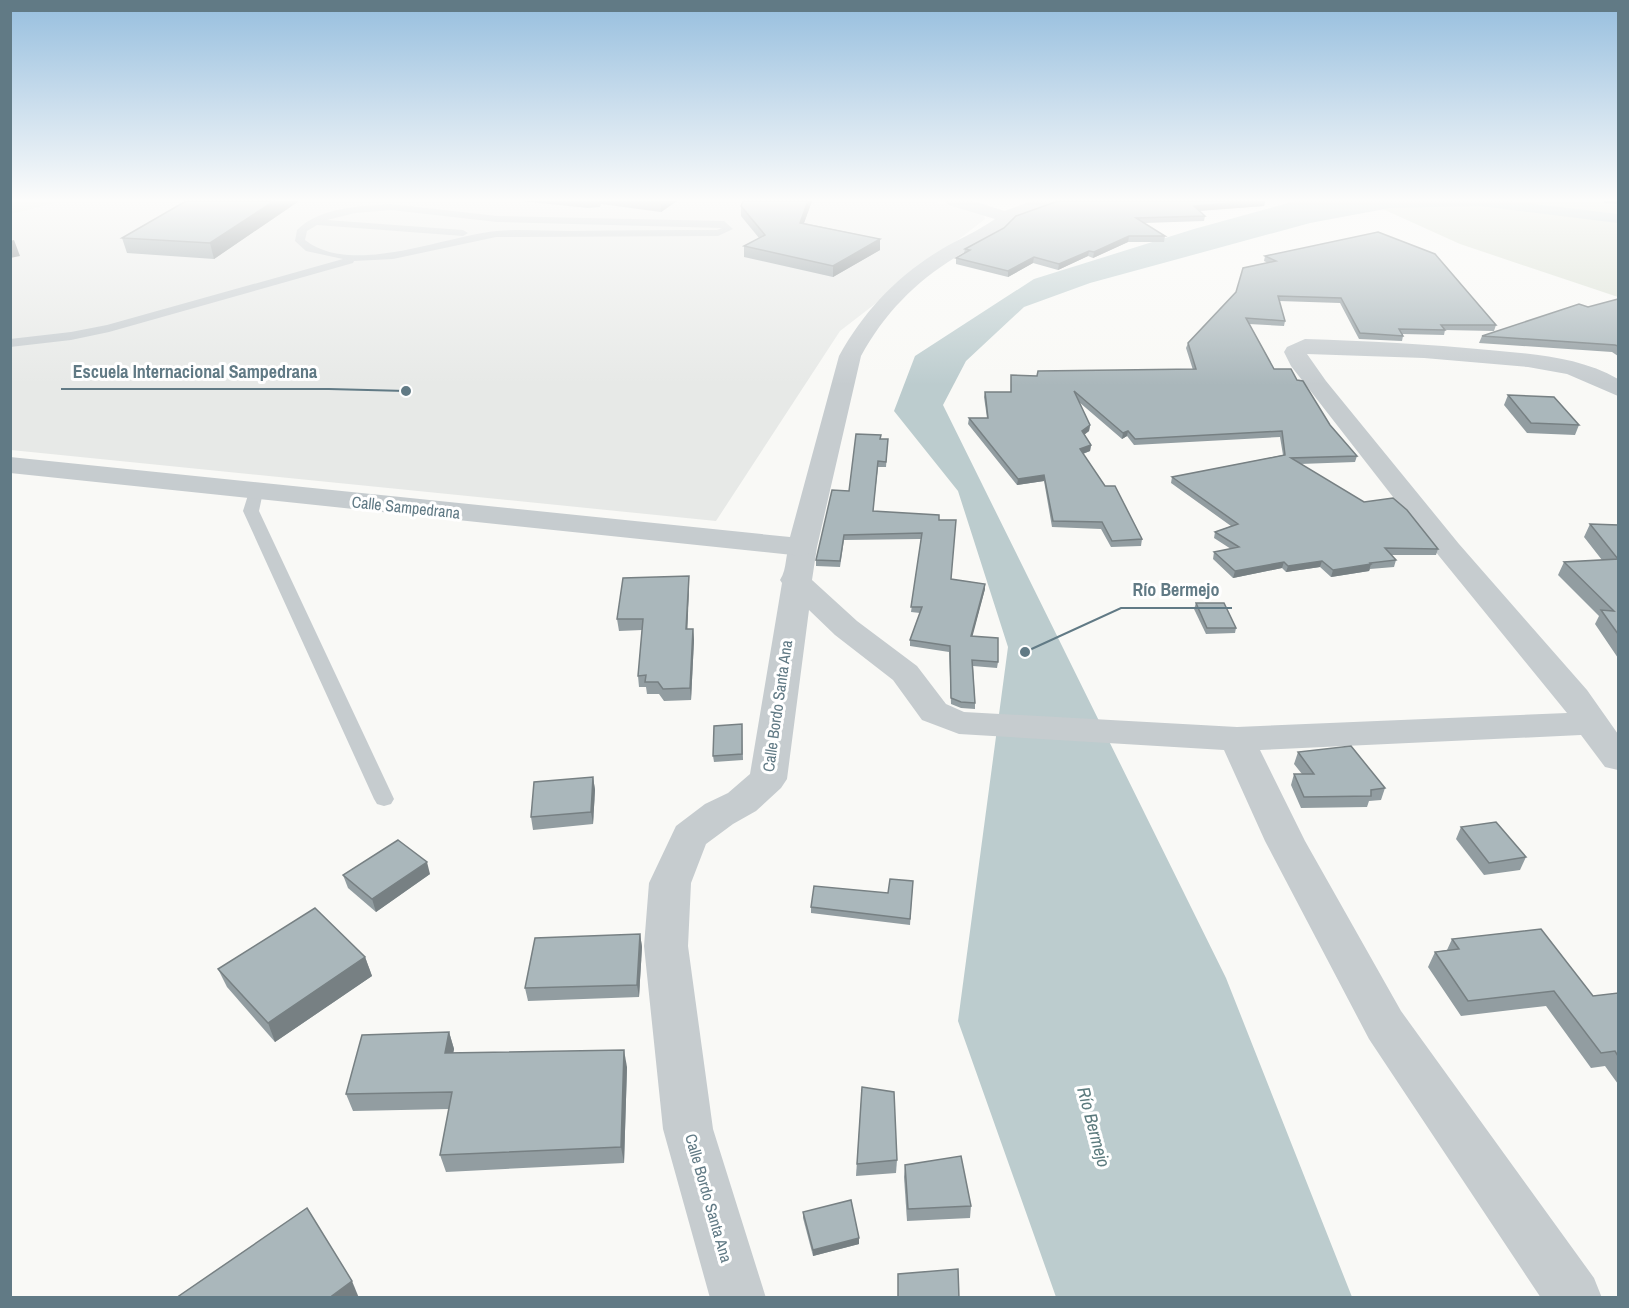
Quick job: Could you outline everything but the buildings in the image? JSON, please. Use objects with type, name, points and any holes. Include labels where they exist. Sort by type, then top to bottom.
[{"type":"street","name":"Calle Bordo Santa Ana","points":[[738,1298],[688,1129],[666,946],[670,883],[690,836],[719,813],[742,802],[768,779],[799,563],[850,356],[863,330],[882,307],[936,262]]},
{"type":"street","points":[[1618,389],[1596,376],[1571,367],[1426,349],[1305,346],[1295,352],[1299,361],[1449,550],[1575,698],[1605,722],[1618,758]]},
{"type":"street","name":"Calle Sampedrana","points":[[10,465],[256,492],[799,563]]},
{"type":"street","points":[[799,563],[846,628],[905,673],[934,711],[959,723],[1237,740],[1605,722]]},
{"type":"street","points":[[1237,740],[1285,842],[1385,1025],[1574,1298]]},
{"type":"lane","points":[[242,290],[286,273],[299,262]]},
{"type":"lane","points":[[10,343],[71,336],[109,328],[344,262]]},
{"type":"lane","points":[[256,492],[251,511],[384,799]]},
{"type":"shaded area","points":[[10,262],[929,262],[840,331],[716,521],[11,450]]},
{"type":"shaded area","points":[[1514,262],[1618,262],[1618,297]]},
{"type":"water","points":[[1088,262],[1167,262],[1090,283],[1024,307],[966,361],[943,405],[1226,978],[1352,1297],[1056,1297],[958,1021],[1008,647],[958,491],[894,411],[915,356],[1034,279]]},
{"type":"place","name":"Escuela Internacional Sampedrana","points":[[406,391]]},
{"type":"place","name":"Río Bermejo","points":[[1025,652]]}]
